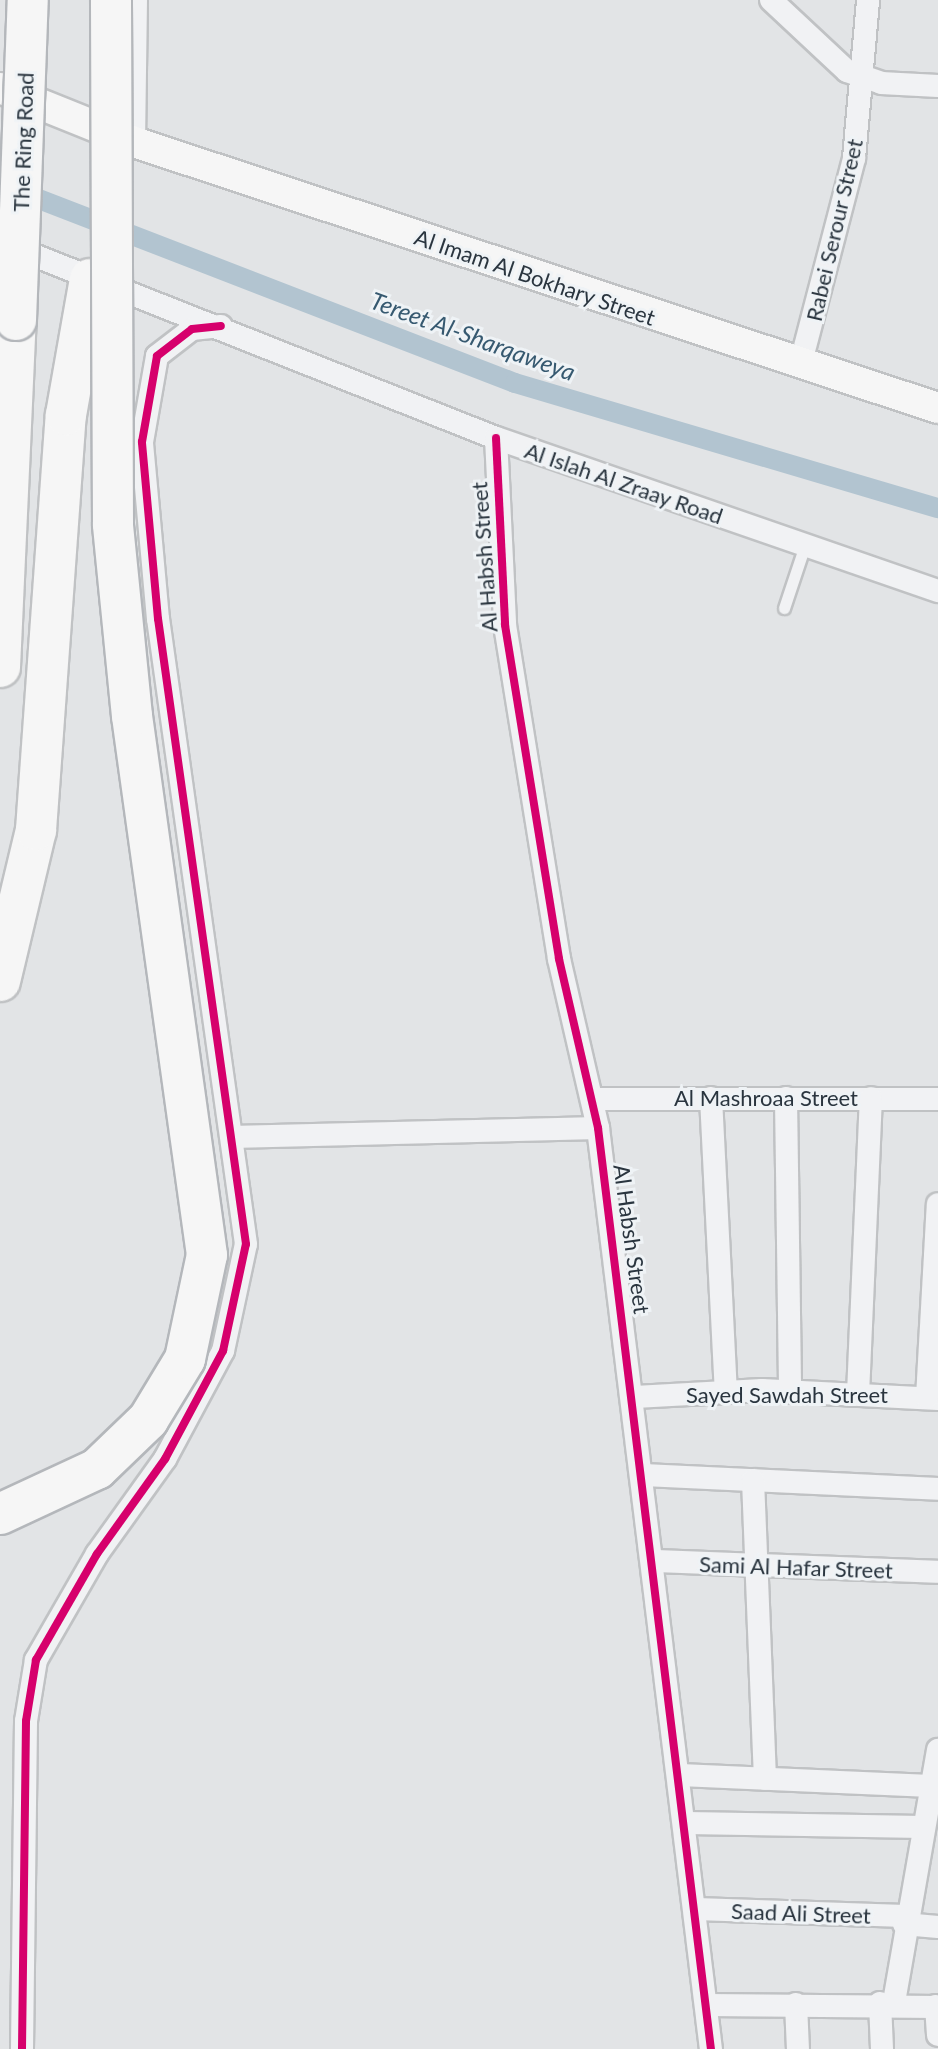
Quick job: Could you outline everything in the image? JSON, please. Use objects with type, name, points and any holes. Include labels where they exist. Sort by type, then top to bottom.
[{"type":"highway","name":"The Ring Road","points":[[0,667],[28,0]]},
{"type":"highway","points":[[0,1514],[97,1469],[148,1420],[185,1359],[207,1255],[132,716],[113,524],[111,0]]},
{"type":"highway","points":[[0,981],[36,830],[66,415],[90,279]]},
{"type":"street","points":[[134,142],[136,0]]},
{"type":"street","name":"Rabei Serour Street","points":[[801,362],[845,199],[863,78],[868,0]]},
{"type":"street","points":[[781,5],[833,62],[863,78],[938,86]]},
{"type":"street","name":"Al Imam Al Bokhary Street","points":[[0,88],[134,142],[938,408]]},
{"type":"street","name":"Al Islah Al Zraay Road","points":[[0,241],[90,279],[221,326],[496,438],[938,591]]},
{"type":"street","points":[[22,2049],[29,1687],[48,1634],[165,1459],[223,1351],[246,1244],[158,619],[142,442],[157,356],[192,329],[221,326]]},
{"type":"street","name":"Al Habsh Street","points":[[496,438],[505,625],[559,959],[594,1099],[635,1397],[711,2049]]},
{"type":"street","points":[[711,1098],[726,1391]]},
{"type":"street","points":[[786,1098],[790,1391]]},
{"type":"street","points":[[858,1394],[871,1098]]},
{"type":"street","name":"Al Mashroaa Street","points":[[594,1099],[938,1099]]},
{"type":"street","points":[[232,1137],[598,1128]]},
{"type":"street","points":[[932,1398],[938,1204]]},
{"type":"street","name":"Sayed Sawdah Street","points":[[635,1397],[726,1391],[790,1391],[932,1398]]},
{"type":"street","points":[[644,1475],[938,1489]]},
{"type":"street","points":[[753,1480],[753,1565],[765,1779]]},
{"type":"street","name":"Sami Al Hafar Street","points":[[654,1561],[938,1572]]},
{"type":"street","points":[[882,2049],[887,2002],[905,1920],[930,1853],[923,1827],[938,1750]]},
{"type":"street","points":[[680,1775],[934,1780]]},
{"type":"street","points":[[687,1823],[923,1827]]},
{"type":"street","name":"Saad Ali Street","points":[[696,1909],[905,1920],[938,1927]]},
{"type":"street","points":[[706,2005],[887,2002],[937,2006],[938,2035]]},
{"type":"street","points":[[796,2004],[798,2049]]},
{"type":"lane","points":[[784,608],[805,545]]},
{"type":"waterway","name":"Tereet Al-Sharqaweya","points":[[0,184],[515,383],[938,508]]},
{"type":"cycle path","points":[[22,2049],[26,1721],[36,1660],[97,1554],[165,1459],[223,1351],[246,1244],[158,619],[142,442],[157,356],[192,329],[221,326]]},
{"type":"cycle path","points":[[496,438],[505,625],[559,959],[598,1128],[711,2049]]}]
